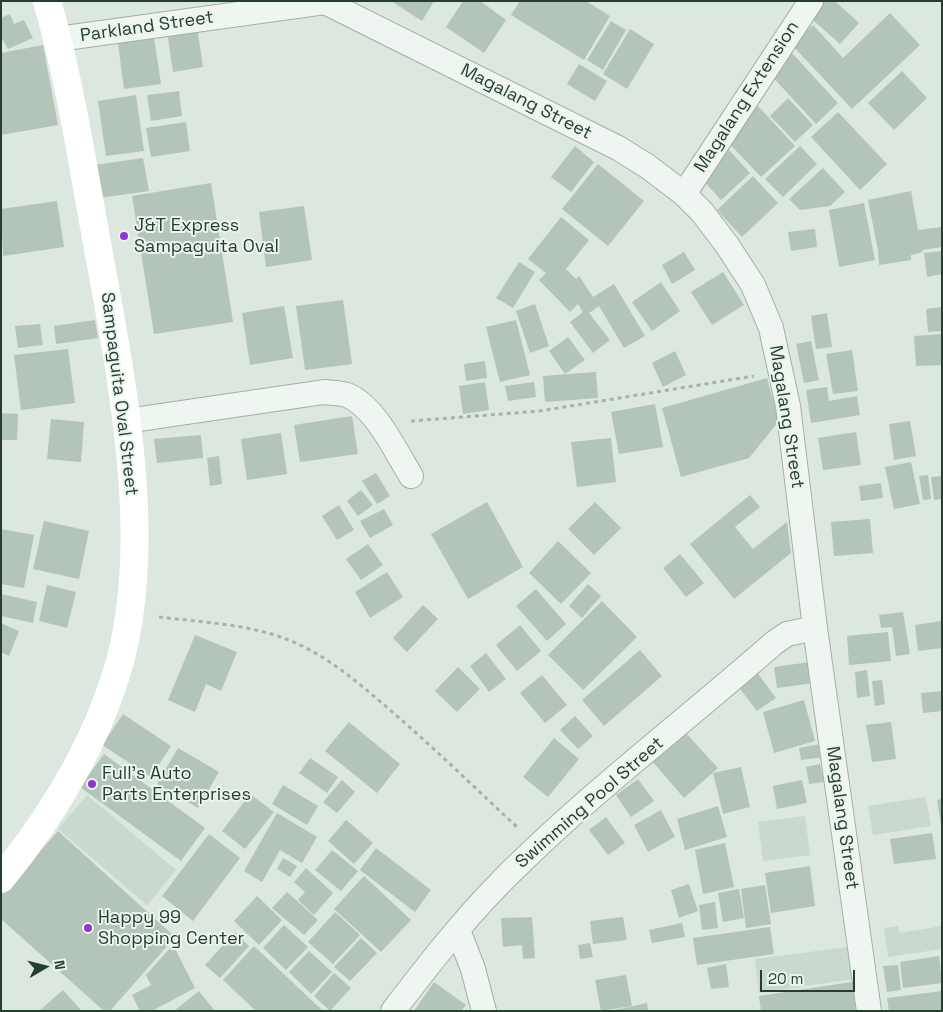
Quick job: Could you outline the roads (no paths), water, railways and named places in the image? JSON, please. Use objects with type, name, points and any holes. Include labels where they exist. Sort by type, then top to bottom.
[{"type":"street","name":"Sampaguita Oval Street","points":[[1,879],[33,839],[88,742],[116,675],[129,614],[135,555],[132,487],[126,420],[112,326],[58,40],[47,1]]},
{"type":"street","name":"Magalang Extension","points":[[684,194],[811,1]]},
{"type":"street","name":"Parkland Street","points":[[58,40],[325,2]]},
{"type":"street","name":"Magalang Street","points":[[325,2],[618,148],[647,166],[684,194],[727,245],[754,285],[771,328],[788,406],[815,628],[869,1011]]},
{"type":"street","points":[[126,420],[324,392],[347,395],[363,405],[378,422],[411,476]]},
{"type":"street","name":"Swimming Pool Street","points":[[393,1011],[458,930],[497,886],[538,846],[774,643],[787,634],[815,628]]},
{"type":"street","points":[[458,930],[474,969],[484,1011]]},
{"type":"place","name":"J&T Express Sampaguita Oval","points":[[124,236]]},
{"type":"place","name":"Full's Auto Parts Enterprises","points":[[92,784]]},
{"type":"place","name":"Happy 99 Shopping Center","points":[[88,928]]}]
